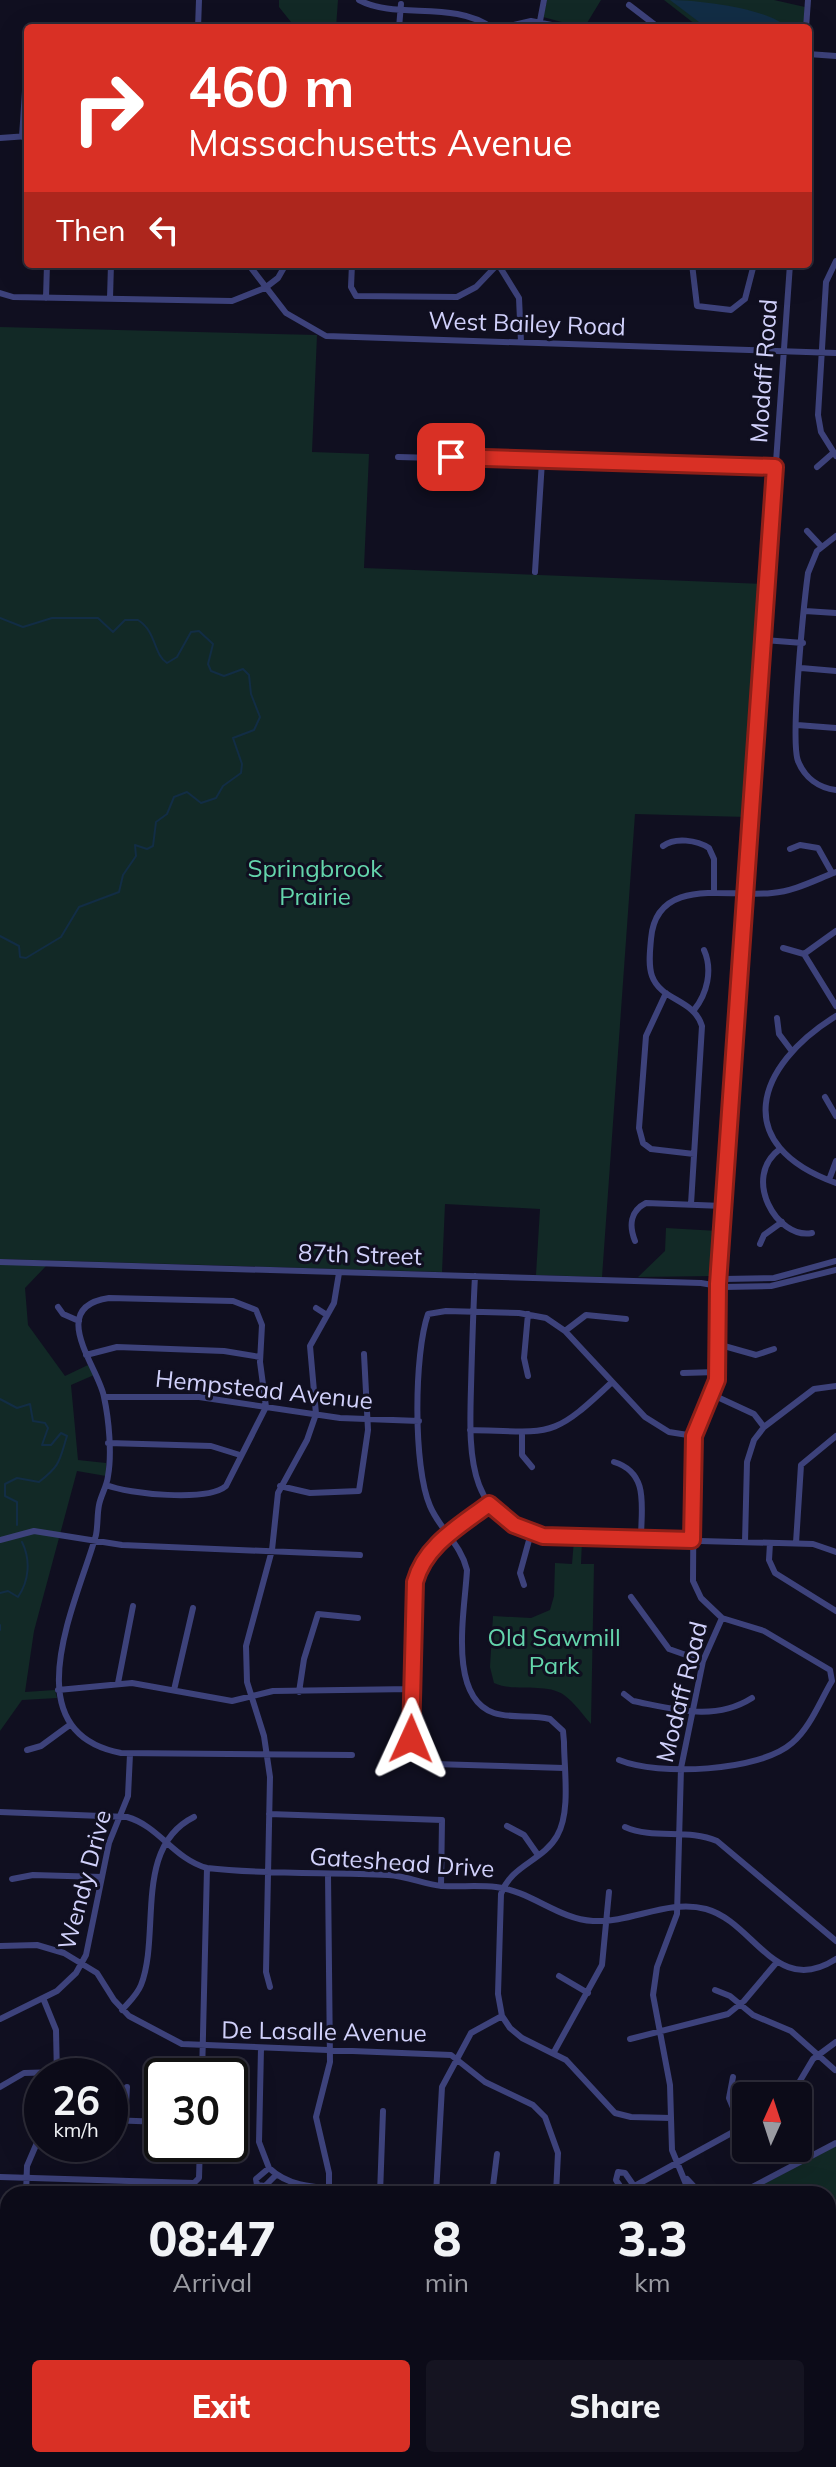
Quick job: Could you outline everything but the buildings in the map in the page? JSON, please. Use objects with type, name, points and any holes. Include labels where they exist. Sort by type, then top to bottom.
[{"type":"street","points":[[198,24],[199,0]]},
{"type":"street","points":[[359,0],[465,8],[488,24]]},
{"type":"street","points":[[540,21],[544,0]]},
{"type":"street","points":[[806,24],[808,0]]},
{"type":"street","points":[[399,24],[401,4]]},
{"type":"street","points":[[629,5],[654,24]]},
{"type":"street","points":[[523,24],[540,21],[548,24]]},
{"type":"street","points":[[812,54],[836,56]]},
{"type":"street","points":[[0,138],[24,136]]},
{"type":"street","points":[[817,467],[834,454],[819,424],[826,282],[836,261]]},
{"type":"street","points":[[46,298],[47,268]]},
{"type":"street","points":[[110,298],[111,268]]},
{"type":"street","name":"West Bailey Road","points":[[251,268],[294,319],[326,336],[836,353]]},
{"type":"street","points":[[0,293],[46,298],[224,301],[265,288],[278,278],[284,268]]},
{"type":"street","points":[[352,268],[351,287],[356,296],[439,299],[471,291],[494,268]]},
{"type":"street","points":[[500,268],[519,298],[521,342]]},
{"type":"street","points":[[692,268],[697,306],[731,310],[740,306],[753,268]]},
{"type":"street","name":"Modaff Road","points":[[687,2186],[675,2161],[670,2085],[653,2003],[654,1981],[673,1931],[677,1908],[681,1768],[703,1661],[722,1618],[701,1598],[693,1581],[694,1436],[713,1395],[717,1372],[723,1206],[790,268]]},
{"type":"street","points":[[398,457],[775,467]]},
{"type":"street","points":[[535,572],[542,461]]},
{"type":"street","points":[[807,531],[821,546]]},
{"type":"street","points":[[836,536],[821,546],[809,568],[796,751],[804,772],[817,784],[836,790]]},
{"type":"street","points":[[805,611],[836,613]]},
{"type":"street","points":[[764,640],[803,643]]},
{"type":"street","points":[[801,668],[836,671]]},
{"type":"street","points":[[797,725],[836,728]]},
{"type":"street","points":[[663,846],[674,841],[697,842],[709,848],[714,859],[714,891]]},
{"type":"street","points":[[691,1204],[703,1031],[694,1010],[666,993],[654,981],[650,968],[652,934],[657,916],[674,901],[714,891],[786,891],[834,872],[818,848],[800,845],[790,849]]},
{"type":"street","points":[[804,954],[836,931]]},
{"type":"street","points":[[783,948],[804,954],[836,1006]]},
{"type":"street","points":[[694,1010],[706,992],[708,962],[704,950]]},
{"type":"street","points":[[666,993],[646,1036],[640,1133],[643,1143],[651,1149],[694,1154]]},
{"type":"street","points":[[836,1016],[791,1050],[774,1072],[767,1095],[769,1126],[780,1149],[800,1168],[833,1182],[836,1161]]},
{"type":"street","points":[[777,1018],[779,1034],[791,1050]]},
{"type":"street","points":[[825,1097],[836,1116]]},
{"type":"street","points":[[780,1149],[767,1160],[761,1178],[764,1195],[782,1222],[794,1233],[812,1233]]},
{"type":"street","points":[[635,1241],[632,1220],[642,1204],[723,1206]]},
{"type":"street","points":[[760,1244],[764,1235],[782,1222]]},
{"type":"street","name":"87th Street","points":[[718,1284],[724,1279],[791,1274],[836,1261]]},
{"type":"street","name":"87th Street","points":[[1,1262],[718,1284],[724,1287],[771,1286],[836,1270]]},
{"type":"street","points":[[270,1987],[266,1972],[268,1754],[245,1670],[246,1646],[272,1550],[280,1486],[307,1440],[316,1414],[310,1346],[338,1291],[339,1273]]},
{"type":"street","points":[[475,1276],[470,1430],[473,1471],[489,1504],[508,1522],[531,1533],[554,1537],[796,1543],[825,1546],[836,1552]]},
{"type":"street","points":[[106,1485],[131,1492],[213,1493],[229,1482],[266,1407],[260,1357],[260,1318],[256,1310],[239,1302],[104,1298],[90,1305],[79,1321],[79,1340],[104,1397],[109,1468],[94,1541],[76,1591],[58,1670],[58,1690],[71,1724],[100,1746],[130,1754],[352,1755]]},
{"type":"street","points":[[58,1307],[63,1314],[79,1321]]},
{"type":"street","points":[[316,1308],[327,1315]]},
{"type":"street","points":[[671,2118],[631,2117],[615,2113],[579,2071],[554,2052],[522,2038],[502,2016],[498,1994],[503,1888],[516,1870],[557,1838],[562,1825],[564,1737],[557,1723],[540,1716],[493,1713],[475,1702],[469,1693],[463,1672],[467,1570],[464,1557],[427,1508],[419,1459],[422,1336],[428,1314],[474,1312],[528,1314],[546,1318],[565,1331],[657,1427],[694,1436]]},
{"type":"street","points":[[528,1314],[524,1358],[528,1376]]},
{"type":"street","points":[[565,1331],[586,1315],[626,1319]]},
{"type":"street","points":[[717,1344],[756,1355],[774,1349]]},
{"type":"street","points":[[86,1355],[117,1347],[224,1351],[260,1357]]},
{"type":"street","points":[[280,1486],[310,1493],[359,1491],[368,1420],[364,1354]]},
{"type":"street","points":[[683,1373],[717,1372]]},
{"type":"street","points":[[470,1430],[551,1430],[564,1425],[612,1382]]},
{"type":"street","points":[[745,1542],[747,1462],[754,1440],[764,1427],[814,1389],[836,1386]]},
{"type":"street","points":[[713,1395],[754,1414],[764,1427]]},
{"type":"street","name":"Hempstead Avenue","points":[[104,1397],[199,1397],[368,1420],[419,1421]]},
{"type":"street","points":[[522,1432],[522,1455],[532,1467]]},
{"type":"street","points":[[796,1543],[801,1465],[836,1436]]},
{"type":"street","points":[[108,1443],[211,1446],[240,1455]]},
{"type":"street","points":[[614,1462],[633,1470],[638,1478],[642,1490],[641,1539]]},
{"type":"street","points":[[489,1504],[425,1557],[415,1582],[412,1750],[424,1762],[564,1768]]},
{"type":"street","points":[[0,1540],[34,1531],[122,1545],[360,1555]]},
{"type":"street","points":[[524,1585],[520,1573],[531,1533]]},
{"type":"street","points":[[770,1543],[769,1560],[775,1573],[836,1611]]},
{"type":"street","points":[[631,1597],[669,1649],[703,1661]]},
{"type":"street","points":[[118,1683],[133,1606]]},
{"type":"street","points":[[174,1690],[193,1608]]},
{"type":"street","points":[[299,1692],[304,1659],[318,1614],[358,1618]]},
{"type":"street","points":[[619,1760],[634,1766],[727,1766],[786,1749],[804,1728],[832,1681],[830,1670],[764,1631],[722,1618]]},
{"type":"street","points":[[58,1690],[118,1683],[227,1701],[268,1692],[412,1689]]},
{"type":"street","points":[[624,1694],[633,1701],[692,1713],[716,1712],[752,1698]]},
{"type":"street","points":[[27,1750],[45,1743],[71,1724]]},
{"type":"street","name":"Wendy Drive","points":[[0,2019],[43,1998],[67,1982],[82,1963],[91,1941],[102,1877],[128,1791],[130,1754]]},
{"type":"street","name":"Gateshead Drive","points":[[0,1812],[120,1816],[145,1825],[185,1860],[207,1868],[392,1875],[441,1886],[503,1888],[578,1919],[607,1921],[677,1908],[713,1912],[777,1962],[790,1968],[809,1970],[836,1959]]},
{"type":"street","points":[[269,1814],[442,1820],[441,1886]]},
{"type":"street","points":[[122,2010],[141,1984],[155,1870],[181,1825],[194,1817]]},
{"type":"street","points":[[507,1826],[524,1835],[538,1855]]},
{"type":"street","points":[[625,1827],[639,1833],[706,1836],[717,1841],[836,1941]]},
{"type":"street","points":[[203,2058],[207,1868]]},
{"type":"street","points":[[328,1874],[330,2050],[327,2077],[316,2117],[327,2158],[329,2186]]},
{"type":"street","points":[[12,1879],[33,1875],[102,1877]]},
{"type":"street","points":[[554,2052],[602,1965],[609,1892]]},
{"type":"street","points":[[0,1946],[51,1948],[82,1963]]},
{"type":"street","points":[[630,2039],[718,2018],[741,2005],[777,1962]]},
{"type":"street","name":"De Lasalle Avenue","points":[[82,1963],[97,1973],[122,2010],[173,2040],[203,2047],[439,2053],[456,2057],[485,2082],[533,2105],[545,2117],[558,2153],[556,2186]]},
{"type":"street","points":[[559,1976],[588,1993]]},
{"type":"street","points":[[715,1990],[753,2015],[791,2031],[835,2070]]},
{"type":"street","points":[[43,1998],[56,2030],[57,2058]]},
{"type":"street","points":[[436,2186],[441,2093],[456,2057],[471,2033],[502,2016]]},
{"type":"street","points":[[801,2082],[819,2055],[836,2042]]},
{"type":"street","points":[[261,2048],[259,2136],[269,2168],[276,2175],[301,2186]]},
{"type":"street","points":[[0,2087],[24,2073]]},
{"type":"street","points":[[732,2082],[733,2077]]},
{"type":"street","points":[[732,2082],[729,2098],[732,2104]]},
{"type":"street","points":[[380,2186],[383,2111]]},
{"type":"street","points":[[619,2186],[616,2180],[618,2172],[625,2173],[634,2186],[732,2132]]},
{"type":"street","points":[[754,2186],[836,2143]]},
{"type":"street","points":[[493,2186],[497,2154]]},
{"type":"street","points":[[26,2186],[29,2162]]},
{"type":"street","points":[[0,2177],[194,2183],[199,2178],[199,2162]]},
{"type":"street","points":[[269,2168],[256,2179],[257,2185],[265,2186],[276,2175]]},
{"type":"street","name":"Modaff Road","points":[[683,2176],[693,2186]]},
{"type":"green space","points":[[279,0],[338,0],[336,24],[291,24],[279,7]]},
{"type":"green space","points":[[547,0],[601,0],[586,24],[569,24],[543,17]]},
{"type":"green space","points":[[664,0],[774,0],[805,7],[803,24],[695,24]]},
{"type":"green space","name":"Springbrook Prairie","points":[[0,327],[317,335],[312,452],[369,454],[364,568],[764,584],[747,817],[635,814],[602,1277],[536,1275],[540,1209],[445,1204],[442,1272],[0,1259]]},
{"type":"green space","points":[[666,1228],[718,1231],[713,1276],[638,1277],[665,1251]]},
{"type":"green space","points":[[0,1264],[46,1266],[25,1288],[28,1325],[65,1376],[88,1365],[94,1375],[71,1385],[78,1460],[106,1463],[106,1476],[77,1471],[34,1631],[25,1692],[55,1690],[57,1698],[22,1700],[0,1731]]},
{"type":"green space","name":"Old Sawmill Park","points":[[574,1540],[582,1540],[581,1564],[594,1564],[591,1724],[564,1695],[548,1689],[494,1683],[490,1667],[493,1616],[531,1618],[550,1610],[554,1596],[555,1563],[572,1564]]},
{"type":"green space","points":[[836,2146],[836,2186],[760,2186],[806,2162],[812,2162],[812,2159]]},
{"type":"water","points":[[670,0],[749,10],[782,24],[702,24]]},
{"type":"waterway","points":[[0,618],[23,627],[52,618],[98,618],[113,632],[125,620],[138,620],[149,631],[159,654],[167,663],[177,657],[191,632],[199,631],[213,644],[208,664],[211,671],[224,676],[243,669],[249,675],[251,694],[260,717],[254,730],[233,738],[242,764],[241,773],[223,786],[216,798],[201,803],[187,792],[174,797],[167,814],[156,822],[153,846],[147,849],[135,845],[136,856],[123,875],[119,892],[79,907],[61,937],[26,958],[20,957],[19,946],[0,936]]},
{"type":"waterway","points":[[0,1399],[17,1408],[30,1404],[33,1421],[45,1423],[48,1428],[42,1445],[51,1445],[61,1433],[67,1436],[58,1462],[39,1482],[17,1478],[5,1484],[5,1496],[17,1502],[17,1525]]},
{"type":"waterway","points":[[0,1593],[8,1591],[18,1597],[22,1591],[28,1563],[22,1542]]},
{"type":"waterway","points":[[0,1625],[0,1630]]},
{"type":"route","points":[[411,1739],[415,1582],[419,1568],[432,1548],[489,1504],[514,1525],[543,1536],[692,1540],[694,1436],[717,1380],[718,1284],[775,467],[451,457]]}]
